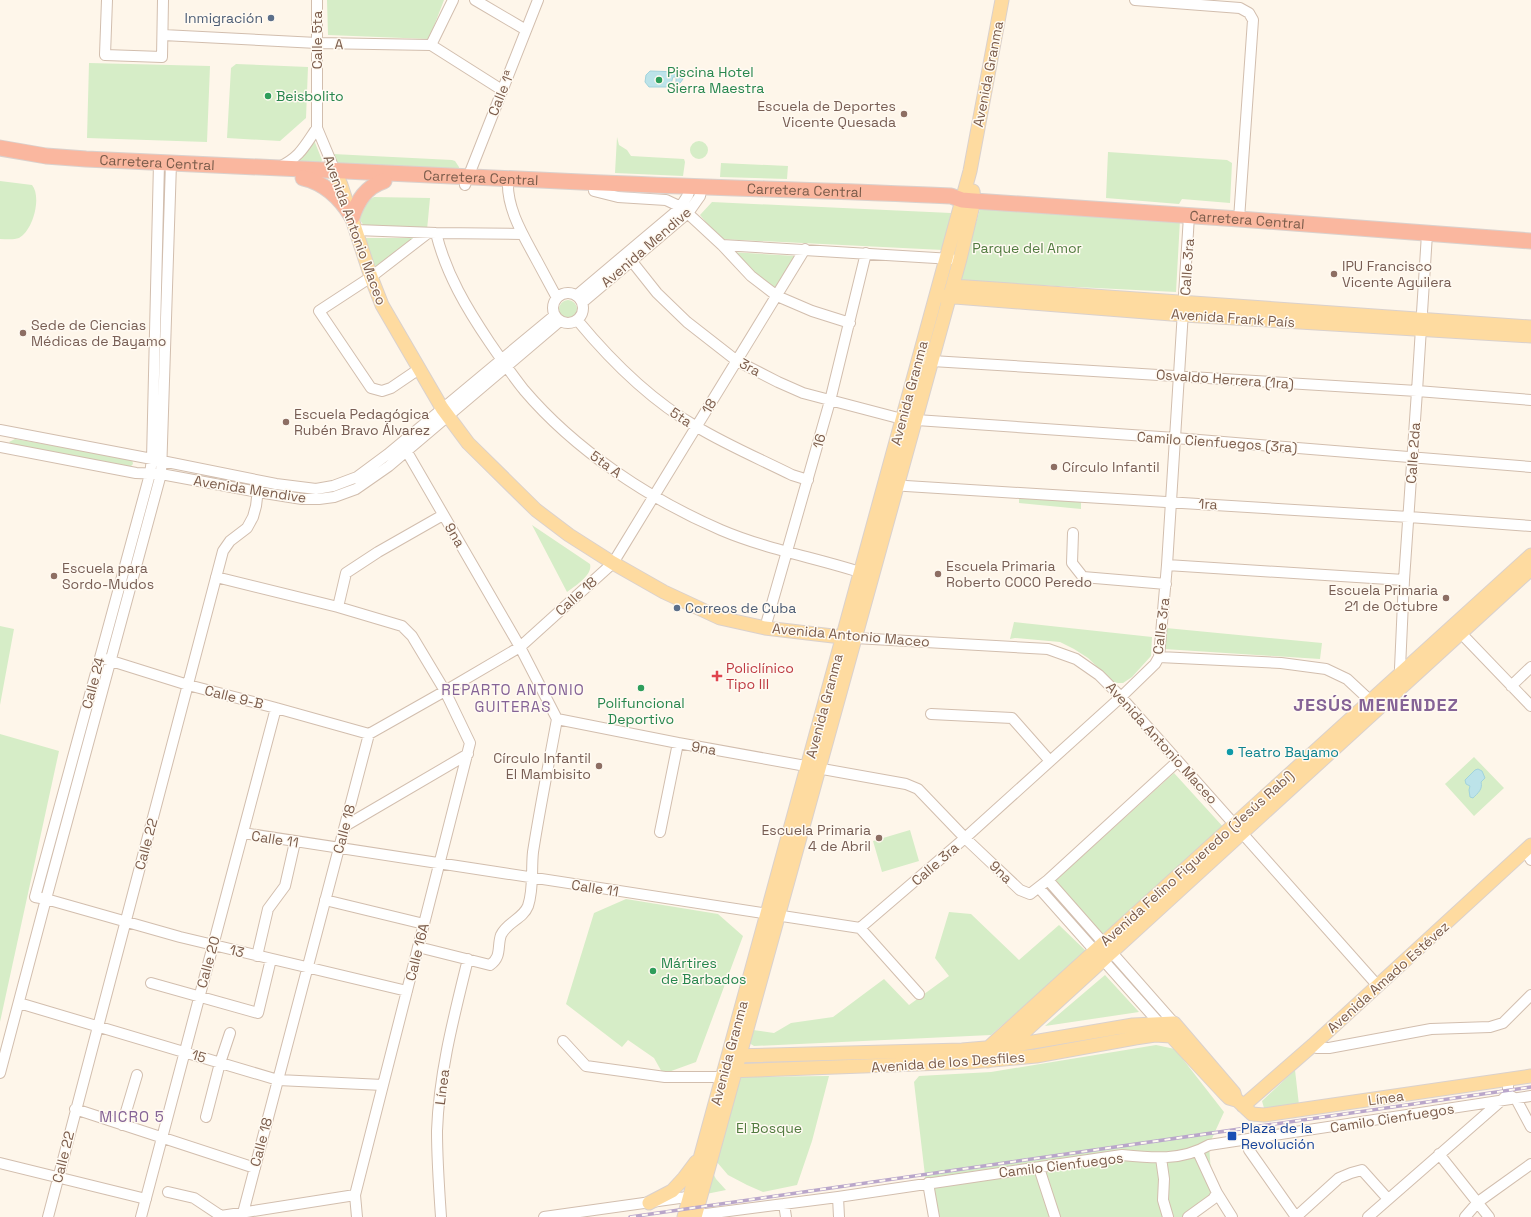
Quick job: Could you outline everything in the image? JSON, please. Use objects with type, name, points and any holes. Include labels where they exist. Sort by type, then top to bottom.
[{"type":"highway","name":"Carretera Central","points":[[0,148],[46,156],[303,178],[337,175],[466,182]]},
{"type":"highway","name":"Carretera Central","points":[[0,157],[44,164],[85,168],[278,168],[384,181],[508,183],[691,197]]},
{"type":"highway","points":[[303,178],[318,183],[334,194],[344,204],[354,224]]},
{"type":"highway","points":[[354,224],[356,204],[372,186],[384,181]]},
{"type":"highway","name":"Carretera Central","points":[[508,183],[594,191],[691,197],[813,190],[943,195],[968,200],[1531,241]]},
{"type":"main road","name":"Avenida Granma","points":[[695,1196],[703,1150],[727,1073],[734,1056],[891,485],[915,421],[960,259],[968,200],[970,171],[1002,0]]},
{"type":"main road","name":"Avenida Antonio Maceo","points":[[337,175],[371,277],[382,305],[419,369],[445,412],[468,443],[536,510],[569,535],[612,562],[664,592],[720,618],[765,628],[849,638]]},
{"type":"main road","name":"Avenida Granma","points":[[891,485],[902,419],[946,258],[968,200]]},
{"type":"main road","name":"Avenida Frank País","points":[[938,289],[951,292],[1184,315],[1531,327]]},
{"type":"main road","name":"Avenida Frank País","points":[[951,292],[1184,302],[1421,324],[1531,336]]},
{"type":"main road","name":"Avenida Felino Figueredo (Jesús Rabí)","points":[[988,1048],[1103,951],[1457,630],[1531,555]]},
{"type":"main road","name":"Avenida Felino Figueredo (Jesús Rabí)","points":[[1374,705],[1403,671],[1457,630],[1531,569]]},
{"type":"main road","name":"Avenida Amado Estévez","points":[[1239,1103],[1313,1045],[1530,852]]},
{"type":"main road","name":"Avenida Felino Figueredo (Jesús Rabí)","points":[[988,1061],[1009,1046],[1103,951]]},
{"type":"main road","name":"Avenida de los Desfiles","points":[[734,1056],[962,1050],[1009,1046],[1133,1025],[1160,1024]]},
{"type":"main road","name":"Línea","points":[[1160,1024],[1172,1029],[1224,1094],[1239,1103],[1252,1114],[1264,1115],[1508,1080],[1529,1075]]},
{"type":"main road","name":"Avenida de los Desfiles","points":[[727,1073],[988,1061],[1036,1056],[1135,1038],[1172,1029]]},
{"type":"main road","points":[[847,1053],[847,1068]]},
{"type":"main road","name":"Avenida Granma","points":[[689,1217],[727,1073]]},
{"type":"main road","points":[[649,1203],[672,1191],[684,1178],[703,1150]]},
{"type":"street","points":[[107,0],[105,55],[162,57],[163,0]]},
{"type":"street","name":"Calle 5ta","points":[[317,0],[317,128]]},
{"type":"street","points":[[453,0],[431,45],[502,90]]},
{"type":"street","points":[[475,0],[526,30]]},
{"type":"street","name":"Calle 1ª","points":[[466,182],[538,0]]},
{"type":"street","points":[[1135,0],[1240,8],[1249,13],[1253,20],[1239,219]]},
{"type":"street","name":"A","points":[[162,35],[317,44],[431,45]]},
{"type":"street","points":[[278,168],[299,154],[317,128]]},
{"type":"street","name":"Avenida Antonio Maceo","points":[[317,128],[337,175]]},
{"type":"street","name":"Calle 24","points":[[46,899],[35,896],[150,474],[152,459],[165,167]]},
{"type":"street","name":"Calle 24","points":[[0,1072],[161,474],[165,167]]},
{"type":"street","points":[[508,183],[511,204],[522,234],[557,298]]},
{"type":"street","points":[[691,197],[722,245],[751,276],[777,296],[812,311],[850,323]]},
{"type":"street","name":"Avenida Mendive","points":[[580,298],[629,257],[691,197]]},
{"type":"street","name":"Calle 3ra","points":[[860,928],[965,838],[1121,697],[1155,664],[1159,657],[1166,584],[1189,216]]},
{"type":"street","points":[[354,224],[432,233],[522,234]]},
{"type":"street","points":[[419,369],[391,388],[382,391],[371,388],[319,311],[371,277],[432,233]]},
{"type":"street","name":"5ta A","points":[[432,233],[458,292],[481,330],[524,390],[575,440],[608,466],[653,496],[722,530],[787,553],[866,574]]},
{"type":"street","name":"Calle 2da","points":[[1403,671],[1400,668],[1404,580],[1418,391],[1427,234]]},
{"type":"street","points":[[722,245],[960,259]]},
{"type":"street","name":"18","points":[[612,562],[697,427],[805,250]]},
{"type":"street","name":"16","points":[[765,628],[830,401],[866,253]]},
{"type":"street","name":"3ra","points":[[629,257],[657,293],[687,322],[737,361],[802,393],[902,419]]},
{"type":"street","points":[[569,292],[580,298],[583,312],[578,320],[571,323],[557,318],[553,308],[557,298],[564,293],[569,292]]},
{"type":"street","name":"Avenida Mendive","points":[[0,430],[276,484],[316,489],[333,486],[357,477],[404,446],[557,318]]},
{"type":"street","name":"5ta","points":[[578,320],[625,373],[661,403],[697,427],[792,475],[808,480]]},
{"type":"street","name":"Osvaldo Herrera (1ra)","points":[[919,358],[932,361],[1418,391],[1531,400]]},
{"type":"street","name":"Camilo Cienfuegos (3ra)","points":[[902,419],[1175,438],[1531,467]]},
{"type":"street","name":"Avenida Mendive","points":[[0,447],[136,472],[161,474],[258,492],[302,499],[319,499],[334,497],[356,489],[389,466],[404,446]]},
{"type":"street","name":"9na","points":[[404,446],[520,647],[557,719],[678,743],[906,784],[918,789],[965,838],[1020,890],[1030,894],[1039,888]]},
{"type":"street","name":"Calle 22","points":[[48,1217],[75,1109],[223,551],[230,541],[247,528],[253,517],[259,481]]},
{"type":"street","name":"1ra","points":[[891,485],[1531,526]]},
{"type":"street","points":[[338,607],[346,573],[378,552],[443,515]]},
{"type":"street","points":[[1073,533],[1072,563],[1083,577],[1166,584]]},
{"type":"street","name":"Calle 18","points":[[243,1213],[369,734],[520,647],[612,562]]},
{"type":"street","points":[[1167,565],[1404,580]]},
{"type":"street","name":"Calle 16A","points":[[216,577],[338,607],[402,626],[412,636],[445,691],[470,743],[355,1195],[357,1217]]},
{"type":"street","points":[[1457,630],[1531,706]]},
{"type":"street","name":"Avenida Antonio Maceo","points":[[849,638],[1048,649],[1076,658],[1099,675],[1121,697],[1378,986]]},
{"type":"street","points":[[1159,657],[1281,663],[1326,669],[1347,679],[1374,705]]},
{"type":"street","name":"Calle 9-B","points":[[100,658],[188,685],[369,734]]},
{"type":"street","points":[[1511,686],[1531,668]]},
{"type":"street","name":"Calle 20","points":[[141,1217],[276,708]]},
{"type":"street","points":[[931,714],[1012,718],[1050,761]]},
{"type":"street","points":[[418,947],[490,965],[495,962],[498,956],[501,936],[506,926],[518,919],[528,907],[533,879],[531,865],[539,811],[557,719]]},
{"type":"street","points":[[660,832],[678,743]]},
{"type":"street","points":[[344,826],[468,754]]},
{"type":"street","points":[[1172,1029],[1103,951],[1039,888],[1178,761]]},
{"type":"street","name":"Calle 11","points":[[243,833],[440,863],[533,879],[860,928]]},
{"type":"street","points":[[257,956],[268,909],[285,886],[295,842]]},
{"type":"street","points":[[1048,880],[1160,1024]]},
{"type":"street","name":"13","points":[[46,899],[213,945],[407,992]]},
{"type":"street","points":[[325,900],[424,924]]},
{"type":"street","points":[[860,928],[919,994]]},
{"type":"street","points":[[151,983],[258,1013],[271,959]]},
{"type":"street","name":"Línea","points":[[441,1217],[437,1130],[441,1091],[454,1016],[468,959]]},
{"type":"street","points":[[1313,1045],[1317,1048],[1329,1048],[1431,1029],[1490,1027],[1503,1022],[1531,995]]},
{"type":"street","name":"15","points":[[19,1003],[278,1080],[383,1085]]},
{"type":"street","points":[[206,1116],[220,1063],[230,1033]]},
{"type":"street","points":[[563,1041],[586,1066],[665,1076],[727,1073]]},
{"type":"street","points":[[122,1124],[137,1075]]},
{"type":"street","points":[[1508,1080],[1509,1097],[1531,1127]]},
{"type":"street","name":"Camilo Cienfuegos","points":[[689,1217],[838,1197],[1122,1155],[1161,1158],[1198,1152],[1210,1145],[1390,1119],[1509,1097],[1531,1096]]},
{"type":"street","points":[[1368,1217],[1439,1154],[1509,1097]]},
{"type":"street","points":[[75,1109],[254,1168]]},
{"type":"street","points":[[1248,1139],[1249,1150],[1296,1217],[1339,1178],[1362,1170],[1388,1199]]},
{"type":"street","points":[[1198,1152],[1217,1193],[1232,1217]]},
{"type":"street","points":[[1439,1154],[1478,1202],[1488,1217]]},
{"type":"street","points":[[1161,1158],[1164,1179],[1163,1200],[1168,1217]]},
{"type":"street","points":[[0,1163],[146,1199]]},
{"type":"street","points":[[1465,1217],[1478,1202],[1531,1164]]},
{"type":"street","points":[[1039,1168],[1055,1217]]},
{"type":"street","points":[[928,1184],[934,1217]]},
{"type":"street","points":[[168,1192],[194,1198],[220,1217],[355,1195]]},
{"type":"street","points":[[1188,1217],[1213,1198],[1217,1193]]},
{"type":"street","points":[[544,1217],[695,1196]]},
{"type":"street","points":[[838,1197],[839,1217]]},
{"type":"street","points":[[784,1204],[786,1217]]},
{"type":"street","points":[[733,1217],[743,1209]]},
{"type":"green space","points":[[327,0],[444,0],[429,39],[328,35]]},
{"type":"green space","points":[[89,63],[210,66],[207,142],[87,138]]},
{"type":"green space","name":"Beisbolito","points":[[236,64],[308,67],[306,118],[280,141],[227,138],[231,68]]},
{"type":"green space","points":[[617,137],[619,145],[627,150],[631,156],[684,159],[683,176],[615,173]]},
{"type":"green space","points":[[314,140],[322,160],[319,167],[290,166]]},
{"type":"green space","points":[[699,141],[705,144],[708,150],[705,156],[699,159],[693,156],[690,150],[693,144]]},
{"type":"green space","points":[[1108,152],[1227,160],[1232,163],[1230,203],[1182,199],[1179,204],[1106,198]]},
{"type":"green space","points":[[333,154],[452,160],[455,161],[459,167],[459,172],[337,167]]},
{"type":"green space","points":[[721,163],[788,166],[787,179],[720,177]]},
{"type":"green space","points":[[0,181],[32,185],[35,190],[36,205],[32,221],[24,234],[19,238],[0,239]]},
{"type":"green space","points":[[374,197],[430,198],[427,230],[364,226],[358,217],[360,206]]},
{"type":"green space","points":[[712,202],[951,213],[943,250],[720,239],[700,215]]},
{"type":"green space","name":"Parque del Amor","points":[[980,209],[1180,220],[1176,292],[959,281]]},
{"type":"green space","points":[[365,238],[414,238],[372,269]]},
{"type":"green space","points":[[731,252],[795,256],[775,288],[753,273]]},
{"type":"green space","points":[[564,300],[572,300],[577,305],[575,316],[572,318],[564,318],[559,313],[559,305]]},
{"type":"green space","points":[[15,439],[132,459],[133,464],[130,467],[15,448],[9,442]]},
{"type":"green space","points":[[1019,494],[1081,497],[1081,509],[1019,503]]},
{"type":"green space","points":[[532,525],[590,564],[589,572],[586,576],[567,592]]},
{"type":"green space","points":[[1014,622],[1152,637],[1151,656],[1132,677],[1123,683],[1113,682],[1088,658],[1060,642],[1015,638],[1010,639]]},
{"type":"green space","points":[[0,626],[14,629],[0,705]]},
{"type":"green space","points":[[1166,628],[1322,643],[1320,659],[1164,649]]},
{"type":"green space","points":[[0,734],[59,751],[0,1022]]},
{"type":"green space","points":[[1474,757],[1504,788],[1474,816],[1445,784]]},
{"type":"green space","points":[[1174,773],[1225,829],[1105,937],[1054,882]]},
{"type":"green space","points":[[910,830],[919,861],[882,872],[873,841]]},
{"type":"green space","name":"Mártires de Barbados","points":[[626,899],[718,914],[743,936],[696,1062],[663,1074],[654,1058],[628,1040],[622,1047],[566,1004],[594,913]]},
{"type":"green space","points":[[949,912],[971,914],[1019,960],[1059,925],[1086,951],[991,1035],[754,1046],[749,1043],[753,1030],[774,1033],[791,1023],[833,1017],[884,979],[909,1005],[949,976],[935,958]]},
{"type":"green space","points":[[1105,975],[1139,1012],[1045,1026]]},
{"type":"green space","points":[[1156,1045],[1175,1049],[1224,1112],[1209,1145],[1211,1173],[1217,1198],[1194,1217],[934,1217],[926,1184],[914,1082],[919,1076],[991,1072]]},
{"type":"green space","points":[[1295,1070],[1299,1105],[1264,1108],[1262,1101]]},
{"type":"green space","name":"El Bosque","points":[[829,1076],[812,1141],[797,1185],[763,1192],[728,1175],[716,1161],[737,1077]]},
{"type":"green space","points":[[713,1173],[716,1179],[726,1190],[706,1194]]},
{"type":"water","name":"Piscina Hotel Sierra Maestra","points":[[650,71],[679,72],[683,79],[680,83],[676,84],[676,77],[673,77],[671,84],[666,87],[649,87],[645,82],[646,75]]},
{"type":"water","points":[[1478,769],[1482,771],[1485,778],[1481,782],[1480,791],[1473,798],[1470,797],[1470,786],[1466,784],[1465,780]]},
{"type":"railway","points":[[630,1217],[1531,1087]]},
{"type":"place","name":"Inmigración","points":[[271,18]]},
{"type":"place","name":"Piscina Hotel Sierra Maestra","points":[[659,80]]},
{"type":"place","name":"Beisbolito","points":[[268,96]]},
{"type":"place","name":"Escuela de Deportes Vicente Quesada","points":[[904,114]]},
{"type":"place","name":"IPU Francisco Vicente Aguilera","points":[[1334,274]]},
{"type":"place","name":"Sede de Ciencias Médicas de Bayamo","points":[[23,333]]},
{"type":"place","name":"Escuela Pedagógica Rubén Bravo Álvarez","points":[[286,422]]},
{"type":"place","name":"Círculo Infantil","points":[[1054,467]]},
{"type":"place","name":"Escuela Primaria Roberto COCO Peredo","points":[[938,574]]},
{"type":"place","name":"Escuela para Sordo-Mudos","points":[[54,576]]},
{"type":"place","name":"Escuela Primaria 21 de Octubre","points":[[1446,598]]},
{"type":"place","name":"Correos de Cuba","points":[[677,608]]},
{"type":"place","name":"Policlínico Tipo III","points":[[717,676]]},
{"type":"place","name":"Polifuncional Deportivo","points":[[641,688]]},
{"type":"place","name":"Teatro Bayamo","points":[[1230,752]]},
{"type":"place","name":"Círculo Infantil El Mambisito","points":[[599,766]]},
{"type":"place","name":"Escuela Primaria 4 de Abril","points":[[879,838]]},
{"type":"place","name":"Mártires de Barbados","points":[[653,971]]},
{"type":"place","name":"Plaza de la Revolución","points":[[1232,1136]]},
{"type":"district","name":"REPARTO ANTONIO GUITERAS","points":[[513,698]]},
{"type":"district","name":"JESÚS MENÉNDEZ","points":[[1376,704]]},
{"type":"district","name":"MICRO 5","points":[[132,1116]]}]
